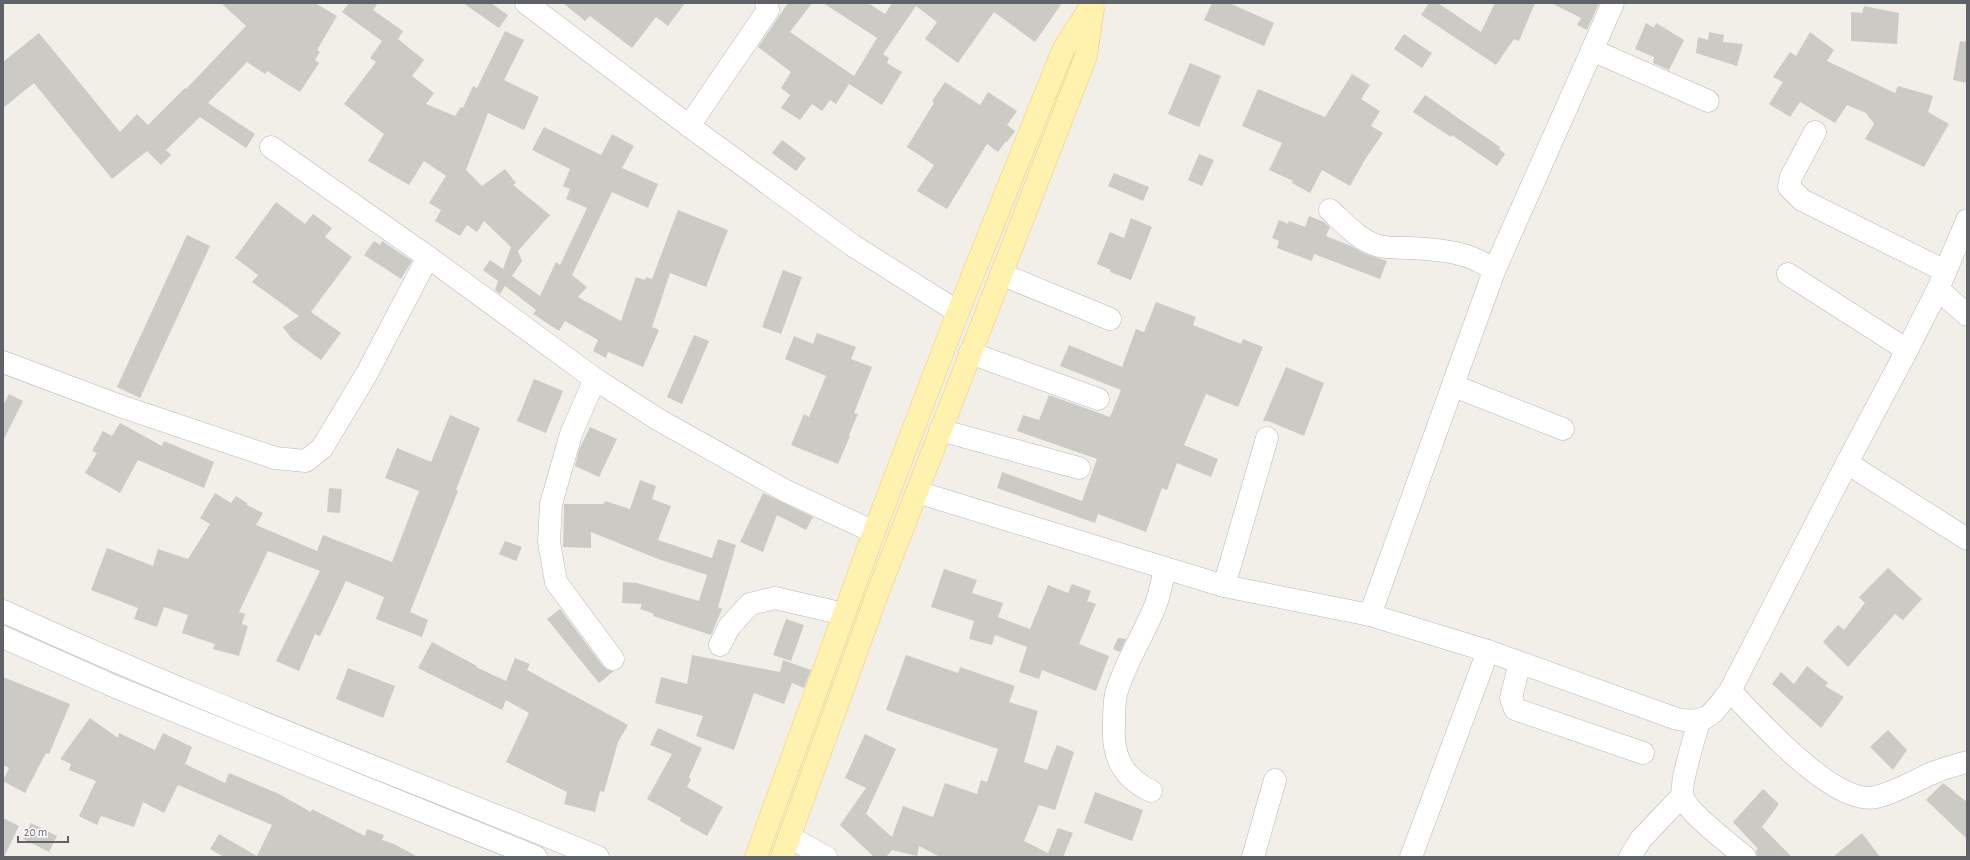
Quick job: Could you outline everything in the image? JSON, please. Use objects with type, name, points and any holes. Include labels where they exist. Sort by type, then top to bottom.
[{"type":"main road","points":[[786,847],[919,485],[1086,56],[1094,3]]},
{"type":"main road","points":[[756,857],[874,532],[958,312],[1063,50],[1094,3]]},
{"type":"main road","points":[[898,469],[919,485]]},
{"type":"main road","points":[[836,638],[859,646]]},
{"type":"street","points":[[526,3],[689,126],[852,245],[958,312]]},
{"type":"street","points":[[689,126],[768,10],[766,3]]},
{"type":"street","points":[[1370,615],[1454,386],[1494,271],[1613,3]]},
{"type":"street","points":[[1592,50],[1708,101]]},
{"type":"street","points":[[1815,132],[1791,177],[1789,187],[1802,200],[1941,280],[1967,314]]},
{"type":"street","points":[[271,148],[428,257],[595,379],[659,420],[784,490],[874,532]]},
{"type":"street","points":[[1330,210],[1361,236],[1375,245],[1383,247],[1447,252],[1472,257],[1483,262],[1494,271]]},
{"type":"street","points":[[919,485],[1165,569],[1224,586],[1370,615],[1488,652],[1677,719],[1699,721],[1711,714],[1730,691],[1907,350],[1941,280],[1967,220]]},
{"type":"street","points":[[3,362],[123,407],[275,458],[306,461],[322,448],[366,375],[428,257]]},
{"type":"street","points":[[1001,274],[1110,319]]},
{"type":"street","points":[[1788,274],[1907,350]]},
{"type":"street","points":[[970,353],[1098,399]]},
{"type":"street","points":[[595,379],[572,434],[551,504],[549,542],[556,582],[613,659]]},
{"type":"street","points":[[1454,386],[1563,429]]},
{"type":"street","points":[[940,430],[1079,468]]},
{"type":"street","points":[[1224,586],[1267,438]]},
{"type":"street","points":[[1847,463],[1967,539]]},
{"type":"street","points":[[1151,791],[1136,783],[1128,776],[1118,761],[1114,739],[1114,714],[1116,695],[1128,664],[1156,603],[1165,569]]},
{"type":"street","points":[[720,644],[728,627],[750,604],[768,599],[775,598],[844,614]]},
{"type":"street","points":[[3,611],[110,660],[295,736],[598,857]]},
{"type":"street","points":[[3,636],[118,688],[536,857]]},
{"type":"street","points":[[1411,857],[1488,652]]},
{"type":"street","points":[[1520,663],[1511,698],[1515,709],[1643,753]]},
{"type":"street","points":[[1730,691],[1777,738],[1821,777],[1850,795],[1861,798],[1875,798],[1900,790],[1936,772],[1967,762]]},
{"type":"street","points":[[1699,721],[1683,784],[1682,796],[1693,812],[1745,857]]},
{"type":"street","points":[[1253,857],[1275,780]]},
{"type":"street","points":[[1630,857],[1640,839],[1682,796]]},
{"type":"street","points":[[786,847],[826,857]]},
{"type":"building","points":[[221,3],[315,3],[337,16],[317,50],[320,52],[315,60],[319,63],[300,92],[267,71],[265,74],[247,62],[208,103],[255,134],[246,148],[200,117],[166,150],[171,155],[161,165],[147,151],[112,179],[34,83],[3,108],[3,62],[39,33],[120,132],[137,114],[148,125],[185,88],[186,89],[246,26]]},
{"type":"building","points":[[349,3],[378,3],[373,10],[403,31],[398,39],[424,60],[412,76],[434,93],[426,104],[455,116],[461,107],[463,108],[473,86],[477,88],[505,31],[524,40],[504,80],[539,97],[524,130],[488,113],[466,170],[482,186],[505,169],[516,183],[513,185],[550,215],[518,251],[522,261],[512,276],[540,296],[556,262],[560,265],[587,208],[566,199],[570,189],[563,186],[570,169],[532,150],[544,127],[601,155],[612,134],[634,146],[622,168],[658,184],[648,208],[612,192],[572,275],[587,287],[578,297],[621,321],[636,277],[645,280],[646,277],[652,279],[678,210],[728,230],[706,287],[670,273],[652,327],[659,330],[643,367],[608,352],[606,358],[593,351],[598,340],[565,321],[559,331],[533,314],[536,310],[505,286],[500,294],[495,290],[498,281],[483,270],[490,260],[503,269],[511,247],[484,221],[477,232],[467,225],[460,236],[435,221],[441,210],[429,203],[446,176],[424,161],[409,185],[368,161],[384,134],[344,104],[376,62],[370,58],[382,41],[342,12]]},
{"type":"building","points":[[463,3],[491,3],[508,15],[499,28]]},
{"type":"building","points":[[563,3],[685,3],[668,26],[656,17],[632,48],[590,16],[585,21]]},
{"type":"building","points":[[788,3],[812,3],[790,32],[854,76],[877,38],[823,3],[868,3],[885,14],[892,3],[1062,3],[1035,42],[994,12],[958,63],[925,39],[937,22],[916,6],[883,54],[889,58],[887,63],[902,72],[882,105],[849,84],[836,104],[830,100],[822,111],[812,104],[800,120],[781,108],[790,95],[781,88],[791,72],[758,47]]},
{"type":"building","points":[[1212,3],[1229,3],[1274,23],[1264,46],[1204,20]]},
{"type":"building","points":[[1429,3],[1438,3],[1481,32],[1495,3],[1535,3],[1519,41],[1514,39],[1496,65],[1421,15]]},
{"type":"building","points":[[1551,3],[1599,3],[1587,30],[1577,25],[1581,18]]},
{"type":"building","points":[[1864,6],[1899,13],[1897,44],[1851,41],[1851,12],[1862,13]]},
{"type":"building","points":[[1646,23],[1654,28],[1656,23],[1684,40],[1669,70],[1653,63],[1654,57],[1635,49]]},
{"type":"building","points":[[1709,32],[1724,35],[1723,42],[1743,44],[1737,66],[1696,53],[1698,37],[1708,40]]},
{"type":"building","points":[[1810,32],[1834,50],[1827,61],[1895,93],[1898,86],[1933,96],[1928,112],[1949,124],[1924,167],[1865,139],[1874,124],[1866,113],[1847,105],[1835,123],[1800,102],[1790,117],[1769,104],[1783,82],[1773,77],[1790,52],[1796,56]]},
{"type":"building","points":[[1404,34],[1432,53],[1422,68],[1394,49]]},
{"type":"building","points":[[1960,41],[1967,42],[1967,83],[1953,80]]},
{"type":"building","points":[[1190,63],[1221,76],[1199,127],[1168,114]]},
{"type":"building","points":[[1352,74],[1370,85],[1361,99],[1380,111],[1371,126],[1383,133],[1366,158],[1350,186],[1322,170],[1310,193],[1292,183],[1293,181],[1269,170],[1282,143],[1242,126],[1258,89],[1325,117]]},
{"type":"building","points":[[945,82],[980,105],[988,92],[1017,111],[1007,125],[1015,131],[998,152],[987,144],[947,209],[917,191],[934,165],[907,147],[934,103],[932,101]]},
{"type":"building","points":[[1425,95],[1500,147],[1499,149],[1505,154],[1497,166],[1452,135],[1451,137],[1413,112]]},
{"type":"building","points":[[782,140],[806,158],[796,171],[772,153]]},
{"type":"building","points":[[1199,154],[1214,160],[1202,186],[1188,180]]},
{"type":"building","points":[[1114,173],[1149,187],[1143,201],[1108,186]]},
{"type":"building","points":[[276,202],[305,224],[313,214],[332,228],[325,237],[352,257],[311,312],[341,333],[321,360],[292,339],[283,327],[299,316],[252,282],[258,275],[235,258]]},
{"type":"building","points":[[1309,216],[1324,222],[1330,227],[1326,236],[1351,246],[1365,254],[1387,261],[1380,279],[1314,254],[1312,261],[1277,248],[1279,241],[1272,238],[1279,220],[1288,224],[1289,221],[1305,227]]},
{"type":"building","points":[[1131,218],[1152,227],[1131,280],[1110,272],[1111,270],[1097,264],[1110,232],[1124,238]]},
{"type":"building","points":[[187,235],[210,246],[140,398],[117,387]]},
{"type":"building","points":[[374,241],[380,245],[382,241],[412,261],[401,279],[364,255]]},
{"type":"building","points":[[783,270],[802,277],[781,334],[762,327]]},
{"type":"building","points":[[1156,302],[1196,317],[1193,325],[1241,344],[1243,339],[1263,347],[1238,407],[1206,394],[1184,445],[1218,459],[1211,477],[1177,463],[1167,490],[1162,488],[1146,532],[1098,514],[1095,523],[997,488],[1002,472],[1082,501],[1097,459],[1017,431],[1023,415],[1039,420],[1049,395],[1110,417],[1121,390],[1060,366],[1069,345],[1122,367],[1136,329],[1144,332]]},
{"type":"building","points":[[817,333],[856,347],[851,359],[872,367],[854,413],[858,414],[838,464],[791,445],[804,414],[809,417],[826,376],[785,359],[794,336],[813,344]]},
{"type":"building","points":[[694,335],[709,341],[682,404],[667,397]]},
{"type":"building","points":[[1286,367],[1324,383],[1304,436],[1268,421],[1263,421]]},
{"type":"building","points":[[534,379],[563,391],[546,433],[517,421]]},
{"type":"building","points":[[9,394],[23,401],[3,441],[3,406]]},
{"type":"building","points":[[450,415],[480,428],[456,490],[458,491],[410,612],[428,620],[422,637],[376,619],[384,597],[346,581],[320,636],[315,634],[299,671],[276,661],[320,571],[268,551],[239,612],[245,614],[242,624],[248,626],[239,656],[213,649],[215,644],[182,633],[188,615],[164,607],[157,627],[134,619],[138,608],[91,590],[107,548],[153,566],[158,549],[188,559],[210,524],[200,518],[215,493],[231,503],[236,496],[247,503],[247,505],[263,513],[256,525],[317,551],[323,535],[392,562],[419,491],[385,478],[397,448],[431,462]]},
{"type":"building","points":[[120,423],[162,446],[164,441],[214,462],[204,488],[138,460],[120,493],[85,473],[97,453],[92,451],[103,431],[112,436]]},
{"type":"building","points":[[590,427],[617,439],[599,477],[575,466],[579,450]]},
{"type":"building","points":[[640,480],[656,486],[652,499],[671,506],[658,540],[712,558],[718,539],[736,545],[718,607],[722,609],[711,635],[653,616],[654,614],[640,609],[642,604],[622,603],[623,582],[637,583],[699,601],[707,575],[658,559],[591,532],[591,548],[563,547],[564,504],[604,504],[605,501],[630,509]]},
{"type":"building","points":[[329,488],[342,489],[340,513],[327,512]]},
{"type":"building","points":[[763,493],[813,517],[806,530],[777,515],[763,552],[740,542]]},
{"type":"building","points":[[505,541],[522,547],[516,561],[499,554]]},
{"type":"building","points":[[1888,568],[1922,599],[1903,620],[1895,614],[1848,667],[1823,642],[1838,625],[1844,630],[1865,603],[1859,597]]},
{"type":"building","points":[[944,569],[977,580],[972,593],[1003,603],[998,617],[1030,629],[1048,585],[1068,593],[1072,584],[1091,591],[1087,601],[1096,604],[1079,644],[1109,656],[1096,691],[1042,670],[1039,679],[1019,672],[1027,647],[995,635],[992,645],[969,639],[974,621],[931,607]]},
{"type":"building","points":[[560,609],[603,666],[608,670],[614,671],[599,683],[547,619]]},
{"type":"building","points":[[786,619],[804,625],[791,661],[773,655]]},
{"type":"building","points":[[1118,638],[1126,639],[1120,652],[1113,649]]},
{"type":"building","points":[[432,642],[477,666],[476,667],[506,681],[515,658],[530,664],[527,670],[628,725],[618,742],[604,792],[600,791],[595,812],[564,804],[567,792],[506,762],[529,713],[506,700],[502,710],[418,668]]},
{"type":"building","points":[[692,655],[780,672],[783,660],[811,670],[804,688],[792,683],[784,704],[754,693],[734,750],[696,736],[703,716],[655,703],[661,677],[687,684]]},
{"type":"building","points":[[906,655],[958,673],[960,667],[1015,686],[1009,702],[1038,711],[1024,762],[1047,770],[1057,745],[1074,752],[1055,810],[1039,805],[1024,841],[1048,853],[1058,828],[1073,833],[1063,857],[940,857],[919,846],[917,856],[892,850],[886,857],[874,857],[840,825],[866,788],[845,778],[865,734],[896,749],[866,814],[892,837],[903,806],[933,817],[945,783],[977,794],[981,780],[987,782],[998,749],[886,710]]},
{"type":"building","points":[[1807,666],[1828,683],[1825,686],[1844,697],[1821,728],[1772,684],[1781,672],[1794,684]]},
{"type":"building","points":[[348,668],[395,686],[383,718],[336,699]]},
{"type":"building","points":[[3,677],[70,704],[49,754],[46,753],[25,793],[3,781],[9,768],[3,765]]},
{"type":"building","points":[[90,718],[118,738],[119,733],[155,750],[163,733],[192,747],[185,764],[225,783],[229,773],[277,793],[311,812],[312,809],[365,836],[367,829],[384,835],[382,840],[394,844],[418,857],[224,857],[210,849],[219,834],[257,856],[272,825],[178,785],[164,813],[143,802],[134,827],[101,816],[97,825],[79,816],[96,781],[69,770],[71,764],[60,759]]},
{"type":"building","points":[[658,728],[702,748],[689,777],[691,779],[687,787],[723,807],[707,836],[680,821],[681,818],[647,799],[672,754],[650,745]]},
{"type":"building","points":[[1888,730],[1907,750],[1893,770],[1870,747]]},
{"type":"building","points":[[1943,783],[1967,802],[1967,839],[1926,800]]},
{"type":"building","points":[[1763,789],[1779,804],[1762,827],[1792,857],[1757,857],[1756,851],[1758,849],[1733,822]]},
{"type":"building","points":[[1095,792],[1143,810],[1132,841],[1084,823]]},
{"type":"building","points":[[3,818],[19,826],[4,857],[3,857]]},
{"type":"building","points":[[31,823],[57,836],[49,852],[23,839]]},
{"type":"building","points":[[1862,833],[1880,857],[1833,857]]}]
